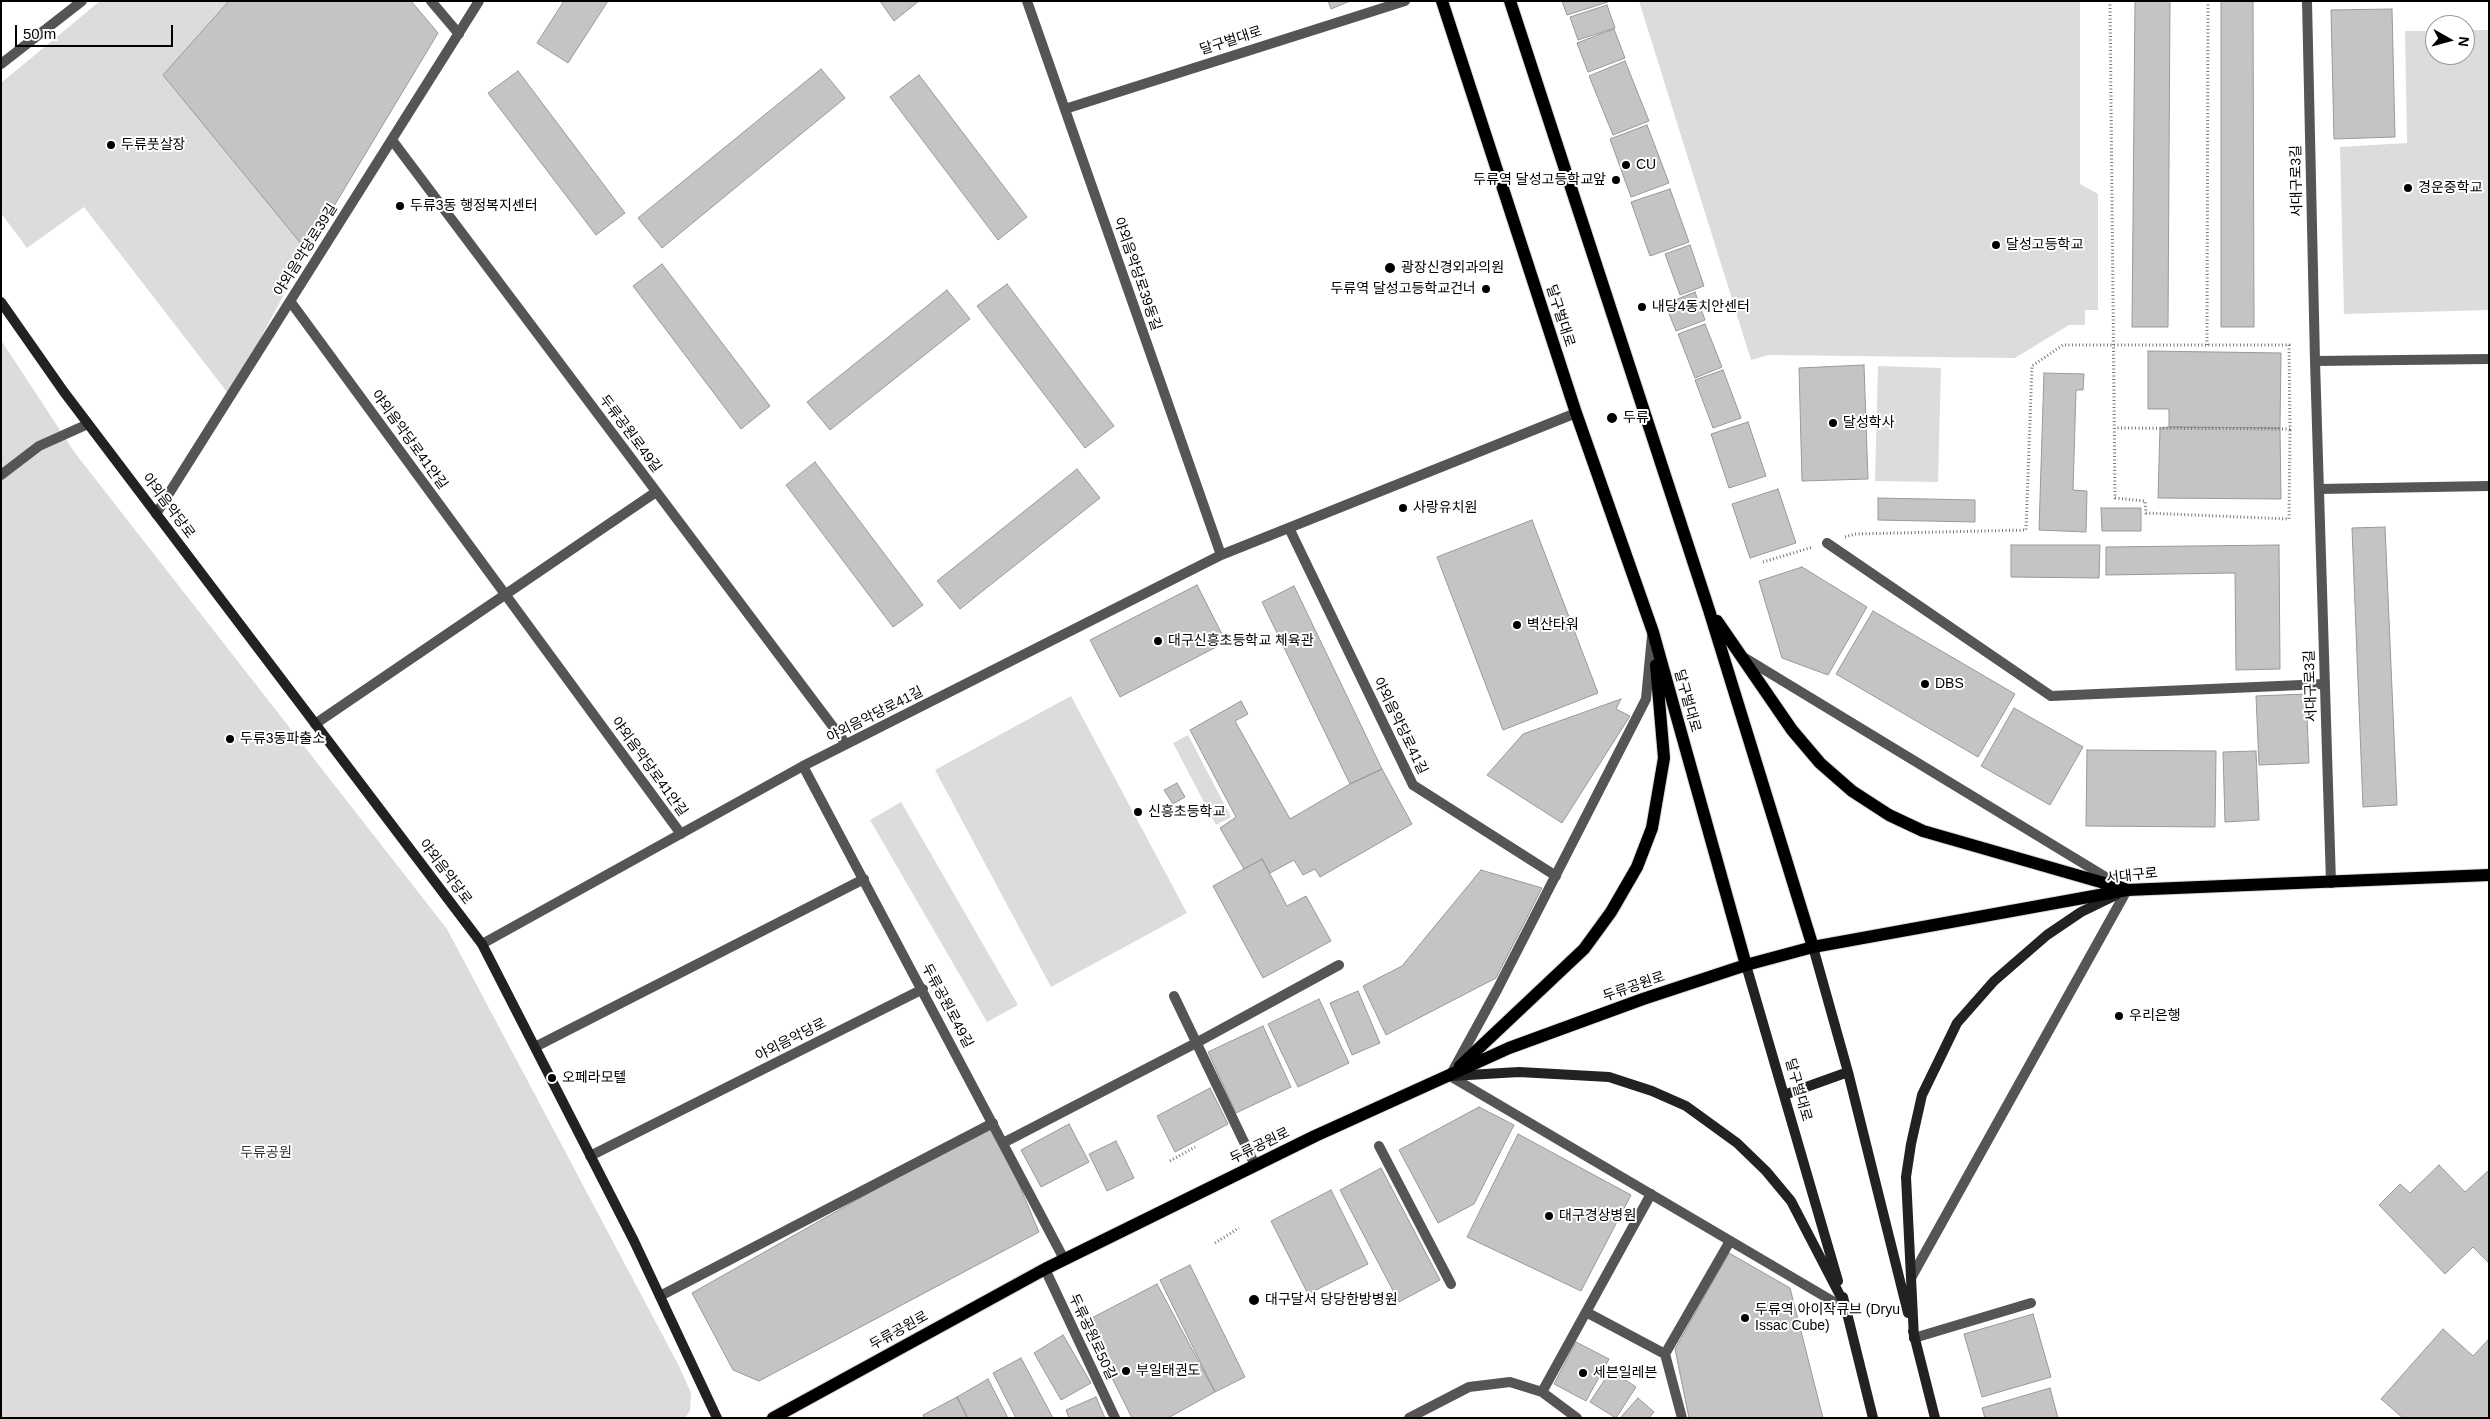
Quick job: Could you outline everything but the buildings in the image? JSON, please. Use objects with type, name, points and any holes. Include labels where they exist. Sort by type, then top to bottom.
[{"type":"main road","name":"달구벌대로","points":[[1442,1],[1576,413],[1653,632],[1746,965],[1845,1306],[1873,1418]]},
{"type":"main road","points":[[1510,1],[1709,610],[1813,947],[1848,1072],[1935,1418]]},
{"type":"main road","name":"야외음악당로","points":[[1,302],[88,424],[482,944],[660,1296],[717,1418]]},
{"type":"main road","points":[[1709,610],[1792,730],[1820,763],[1852,792],[1889,815],[1923,830],[1957,842],[2127,890]]},
{"type":"main road","points":[[1450,1076],[1584,949],[1611,912],[1637,867],[1652,828],[1664,758],[1653,632]]},
{"type":"main road","name":"서대구로","points":[[1783,956],[1813,947],[2127,890],[2489,875]]},
{"type":"main road","points":[[1914,1338],[1906,1177],[1910,1144],[1922,1095],[1957,1023],[1994,980],[2047,935],[2081,912],[2127,890]]},
{"type":"main road","name":"두류공원로","points":[[773,1418],[1064,1259],[1315,1136],[1509,1048],[1643,999],[1746,965],[1783,956]]},
{"type":"main road","points":[[1450,1076],[1519,1072],[1609,1077],[1652,1091],[1686,1106],[1738,1143],[1766,1171],[1791,1202],[1845,1306]]},
{"type":"main road","points":[[1784,1094],[1848,1072]]},
{"type":"street","points":[[1,64],[82,1]]},
{"type":"street","points":[[430,1],[459,34]]},
{"type":"street","name":"야외음악당로39길","points":[[156,514],[479,1]]},
{"type":"street","name":"야외음악당로39동길","points":[[1027,1],[1222,555]]},
{"type":"street","name":"달구벌대로","points":[[1065,109],[1405,1]]},
{"type":"street","name":"서대구로3길","points":[[2307,1],[2330,883]]},
{"type":"street","name":"두류공원로49길","points":[[392,140],[846,744]]},
{"type":"street","name":"야외음악당로41안길","points":[[290,301],[681,834]]},
{"type":"street","points":[[2315,361],[2489,359]]},
{"type":"street","name":"야외음악당로41길","points":[[482,944],[803,766],[1222,555],[1576,413]]},
{"type":"street","points":[[1,475],[40,446],[88,424]]},
{"type":"street","points":[[2319,489],[2489,486]]},
{"type":"street","points":[[315,724],[656,492]]},
{"type":"street","name":"야외음악당로41길","points":[[1289,528],[1413,785],[1556,876]]},
{"type":"street","points":[[1827,543],[2051,696],[2324,684]]},
{"type":"street","points":[[1653,632],[1646,699],[1556,876],[1450,1076],[1730,1241],[1845,1306]]},
{"type":"street","points":[[1742,657],[2127,890],[1911,1278]]},
{"type":"street","name":"두류공원로49길","points":[[803,766],[1064,1259]]},
{"type":"street","points":[[535,1047],[864,879]]},
{"type":"street","points":[[1003,1142],[1196,1043],[1339,965]]},
{"type":"street","name":"야외음악당로","points":[[590,1156],[922,989]]},
{"type":"street","points":[[1174,996],[1255,1165]]},
{"type":"street","points":[[660,1296],[993,1123]]},
{"type":"street","points":[[1379,1146],[1451,1284]]},
{"type":"street","points":[[1542,1392],[1651,1194]]},
{"type":"street","points":[[1682,1418],[1666,1354],[1730,1241]]},
{"type":"street","name":"두류공원로50길","points":[[1045,1269],[1114,1418]]},
{"type":"street","points":[[1914,1338],[2031,1304]]},
{"type":"street","points":[[1586,1312],[1666,1354]]},
{"type":"street","points":[[1409,1418],[1469,1387],[1510,1382],[1542,1392],[1577,1418]]},
{"type":"path","points":[[1763,562],[1855,534],[2026,530],[2032,366],[2063,345],[2114,345],[2207,345],[2289,345],[2289,519],[2146,513],[2145,501],[2116,498],[2115,428],[2114,345],[2110,1]]},
{"type":"path","points":[[2207,345],[2208,1]]},
{"type":"path","points":[[2115,428],[2290,429]]},
{"type":"path","points":[[1170,1160],[1195,1147]]},
{"type":"path","points":[[1215,1243],[1239,1228]]},
{"type":"green space","name":"두류풋살장","points":[[100,1],[229,1],[163,75],[307,251],[230,396],[84,207],[27,248],[1,213],[1,83]]},
{"type":"green space","points":[[1639,1],[2080,1],[2080,184],[2098,194],[2098,310],[2085,310],[2085,325],[2069,325],[2015,358],[1768,355],[1751,360]]},
{"type":"green space","name":"경운중학교","points":[[2475,30],[2489,30],[2489,310],[2344,314],[2340,147],[2407,143],[2405,31],[2425,31],[2425,65],[2475,65]]},
{"type":"green space","name":"두류공원","points":[[1,340],[75,453],[447,929],[679,1366],[691,1393],[690,1411],[685,1418],[1,1418]]},
{"type":"green space","points":[[1878,366],[1941,368],[1938,482],[1875,481]]},
{"type":"green space","points":[[1071,696],[1187,913],[1051,987],[935,770]]},
{"type":"green space","points":[[1188,735],[1231,817],[1216,825],[1173,743]]},
{"type":"green space","points":[[901,802],[1018,1005],[987,1022],[870,820]]},
{"type":"place","name":"두류풋살장","points":[[111,145]]},
{"type":"place","name":"CU","points":[[1626,165]]},
{"type":"place","name":"두류역 달성고등학교앞","points":[[1616,180]]},
{"type":"place","name":"경운중학교","points":[[2408,188]]},
{"type":"place","name":"두류3동 행정복지센터","points":[[400,206]]},
{"type":"place","name":"달성고등학교","points":[[1996,245]]},
{"type":"place","name":"광장신경외과의원","points":[[1390,268]]},
{"type":"place","name":"두류역 달성고등학교건너","points":[[1486,289]]},
{"type":"place","name":"내당4동치안센터","points":[[1642,307]]},
{"type":"place","name":"두류","points":[[1612,418]]},
{"type":"place","name":"달성학사","points":[[1833,423]]},
{"type":"place","name":"사랑유치원","points":[[1403,508]]},
{"type":"place","name":"벽산타워","points":[[1517,625]]},
{"type":"place","name":"대구신흥초등학교 체육관","points":[[1158,641]]},
{"type":"place","name":"DBS","points":[[1925,684]]},
{"type":"place","name":"두류3동파출소","points":[[230,739]]},
{"type":"place","name":"신흥초등학교","points":[[1138,812]]},
{"type":"place","name":"우리은행","points":[[2119,1016]]},
{"type":"place","name":"오페라모텔","points":[[552,1078]]},
{"type":"place","name":"대구경상병원","points":[[1549,1216]]},
{"type":"place","name":"대구달서 당당한방병원","points":[[1254,1300]]},
{"type":"place","name":"두류역 아이작큐브 (Dryu Issac Cube)","points":[[1745,1318]]},
{"type":"place","name":"부일태권도","points":[[1126,1371]]},
{"type":"place","name":"세븐일레븐","points":[[1583,1373]]}]
